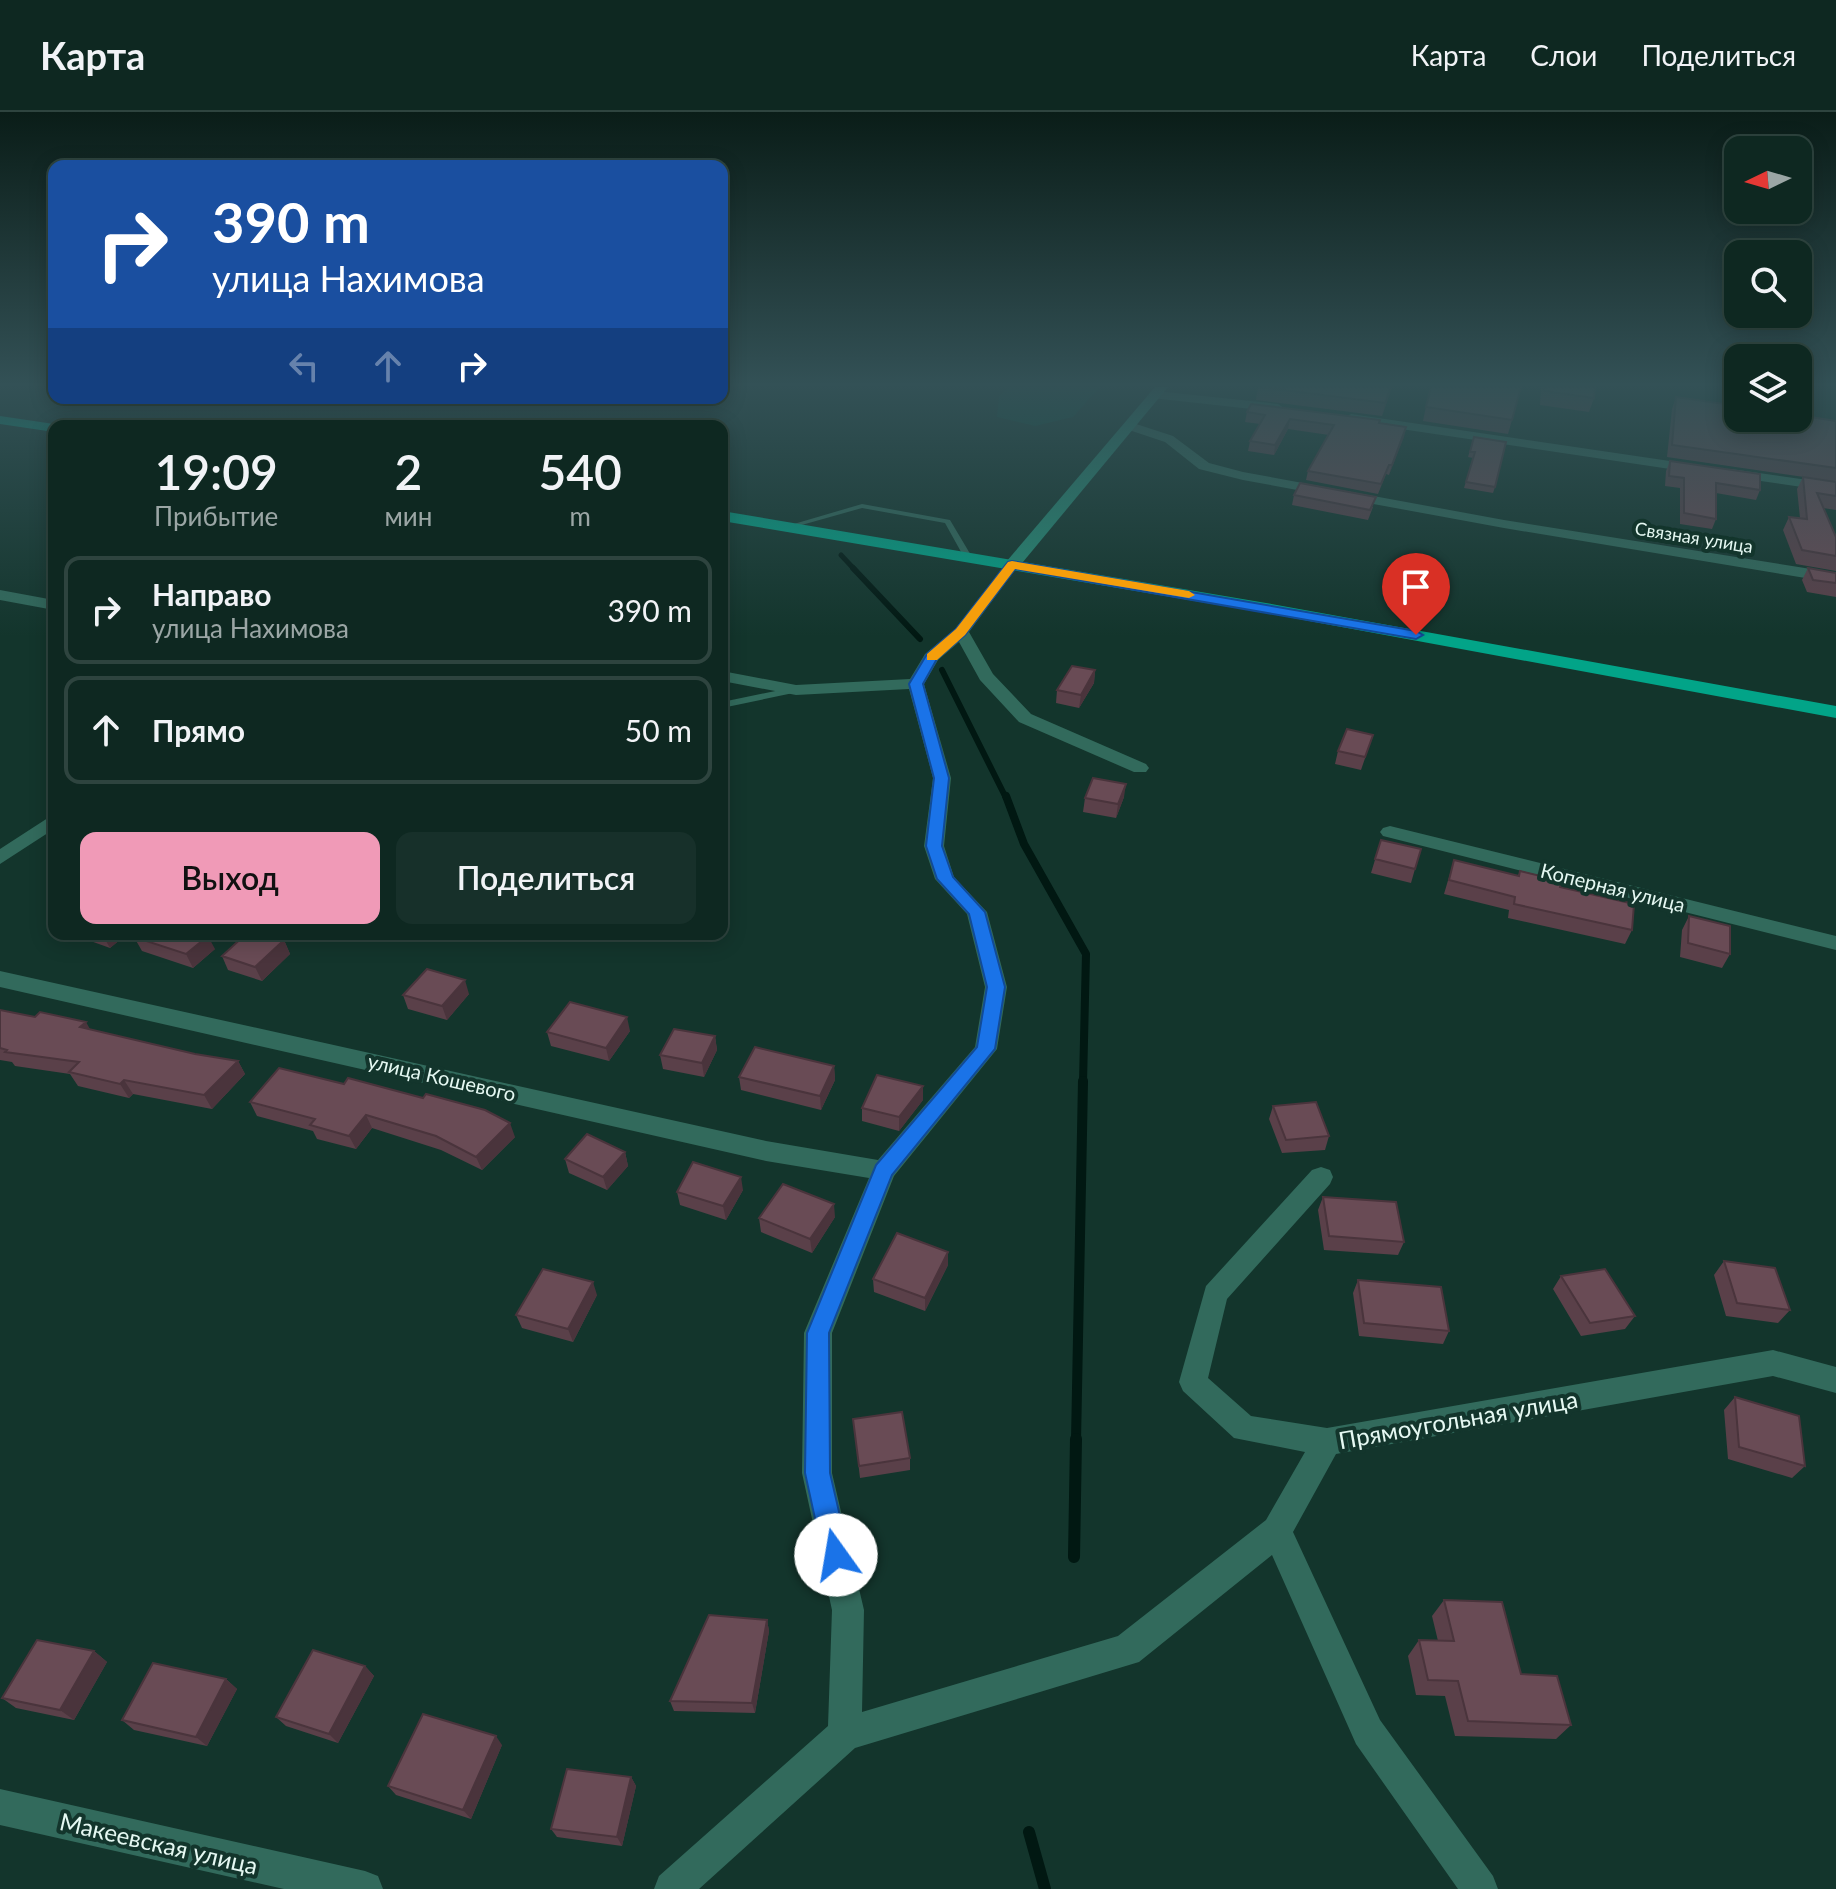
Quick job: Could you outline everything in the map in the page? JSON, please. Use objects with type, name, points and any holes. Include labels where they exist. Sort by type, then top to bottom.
[{"type":"main road","points":[[728,517],[1144,587],[1836,712]]},
{"type":"street","points":[[672,1889],[845,1734],[848,1610],[817,1473],[818,1333],[884,1171],[986,1049],[996,987],[977,912],[945,879],[934,846],[942,778],[916,684],[931,657],[961,632],[1012,565],[1093,470]]},
{"type":"street","name":"Связная улица","points":[[1219,470],[1504,524],[1836,578]]},
{"type":"street","points":[[1709,470],[1836,488]]},
{"type":"street","points":[[0,595],[48,604]]},
{"type":"street","points":[[961,632],[986,676],[1025,718],[1140,768]]},
{"type":"street","points":[[728,677],[796,690],[916,684]]},
{"type":"street","points":[[0,858],[48,824]]},
{"type":"street","name":"Коперная улица","points":[[1390,832],[1836,943]]},
{"type":"street","name":"улица Кошевого","points":[[0,979],[766,1151],[884,1171]]},
{"type":"street","points":[[1321,1177],[1215,1294],[1193,1382],[1244,1428],[1327,1442]]},
{"type":"street","name":"Прямоугольная улица","points":[[845,1734],[1127,1650],[1277,1531],[1327,1442],[1773,1363],[1836,1380]]},
{"type":"street","points":[[1277,1531],[1368,1732],[1480,1889]]},
{"type":"street","name":"Макеевская улица","points":[[0,1807],[365,1889]]},
{"type":"lane","points":[[791,526],[862,506],[877,508],[948,521],[968,557]]},
{"type":"lane","points":[[728,704],[796,690]]},
{"type":"building","points":[[1309,470],[1387,470],[1381,484]]},
{"type":"building","points":[[1470,470],[1499,470],[1495,487],[1466,482]]},
{"type":"building","points":[[1669,470],[1732,470],[1760,474],[1760,490],[1716,483],[1716,519],[1684,513],[1684,478],[1669,476]]},
{"type":"building","points":[[1803,477],[1836,482],[1836,496],[1817,493],[1836,537],[1836,556],[1802,550],[1789,517],[1807,519]]},
{"type":"building","points":[[1300,483],[1376,497],[1370,510],[1294,495]]},
{"type":"building","points":[[1808,568],[1836,573],[1836,583],[1813,580]]},
{"type":"building","points":[[1072,666],[1095,670],[1081,695],[1057,690]]},
{"type":"building","points":[[1347,729],[1373,735],[1365,757],[1338,751]]},
{"type":"building","points":[[1093,778],[1126,784],[1118,804],[1085,798]]},
{"type":"building","points":[[1381,840],[1421,849],[1415,869],[1375,859]]},
{"type":"building","points":[[1454,860],[1519,876],[1520,871],[1561,881],[1560,887],[1634,904],[1632,930],[1514,904],[1515,897],[1449,880]]},
{"type":"building","points":[[1689,916],[1730,926],[1730,954],[1688,943]]},
{"type":"building","points":[[143,940],[203,940],[186,954]]},
{"type":"building","points":[[239,940],[284,940],[255,967],[222,956]]},
{"type":"building","points":[[427,969],[465,980],[442,1006],[403,995]]},
{"type":"building","points":[[570,1002],[627,1017],[606,1048],[547,1032]]},
{"type":"building","points":[[0,1010],[35,1017],[40,1012],[86,1022],[80,1027],[238,1061],[204,1095],[124,1080],[120,1084],[69,1072],[79,1062],[5,1052],[7,1050],[0,1048]]},
{"type":"building","points":[[674,1029],[715,1036],[702,1063],[660,1055]]},
{"type":"building","points":[[755,1047],[834,1066],[820,1096],[739,1077]]},
{"type":"building","points":[[279,1068],[344,1084],[348,1078],[423,1098],[426,1094],[485,1110],[510,1123],[476,1157],[436,1136],[366,1115],[349,1136],[310,1125],[315,1119],[250,1102]]},
{"type":"building","points":[[877,1075],[923,1086],[899,1117],[862,1108]]},
{"type":"building","points":[[1316,1102],[1329,1136],[1286,1140],[1273,1106]]},
{"type":"building","points":[[587,1134],[625,1152],[603,1177],[565,1159]]},
{"type":"building","points":[[693,1162],[741,1177],[723,1206],[677,1192]]},
{"type":"building","points":[[783,1184],[834,1204],[810,1239],[759,1218]]},
{"type":"building","points":[[1323,1197],[1396,1202],[1404,1242],[1329,1236]]},
{"type":"building","points":[[897,1233],[948,1252],[925,1298],[873,1279]]},
{"type":"building","points":[[1724,1261],[1775,1268],[1790,1310],[1737,1303]]},
{"type":"building","points":[[543,1269],[593,1282],[568,1329],[516,1315]]},
{"type":"building","points":[[1605,1269],[1635,1316],[1590,1323],[1561,1276]]},
{"type":"building","points":[[1358,1280],[1441,1287],[1449,1331],[1364,1323]]},
{"type":"building","points":[[1735,1397],[1799,1416],[1805,1466],[1739,1447]]},
{"type":"building","points":[[902,1412],[910,1458],[859,1466],[853,1419]]},
{"type":"building","points":[[1444,1600],[1502,1602],[1521,1674],[1557,1676],[1571,1725],[1468,1721],[1458,1681],[1428,1680],[1419,1640],[1454,1641]]},
{"type":"building","points":[[709,1615],[767,1620],[752,1703],[670,1701]]},
{"type":"building","points":[[37,1640],[94,1651],[60,1710],[2,1698]]},
{"type":"building","points":[[313,1650],[365,1666],[329,1734],[276,1717]]},
{"type":"building","points":[[153,1663],[226,1679],[196,1737],[122,1720]]},
{"type":"building","points":[[423,1714],[496,1736],[463,1810],[388,1786]]},
{"type":"building","points":[[567,1769],[631,1777],[617,1837],[551,1829]]},
{"type":"waterway","points":[[841,555],[855,570]]},
{"type":"waterway","points":[[853,568],[920,639]]},
{"type":"waterway","points":[[942,670],[1006,798]]},
{"type":"waterway","points":[[1006,796],[1024,844],[1086,954],[1083,1083]]},
{"type":"waterway","points":[[1076,1441],[1083,1081]]},
{"type":"waterway","points":[[1074,1557],[1076,1439]]},
{"type":"waterway","points":[[1029,1832],[1045,1889]]},
{"type":"slow traffic","points":[[932,657],[961,632],[1012,565],[1189,595]]},
{"type":"route","points":[[836,1555],[817,1473],[818,1333],[884,1171],[986,1049],[996,987],[977,912],[945,879],[934,846],[942,778],[916,684],[931,657],[961,632],[1012,565],[1416,635]]}]
